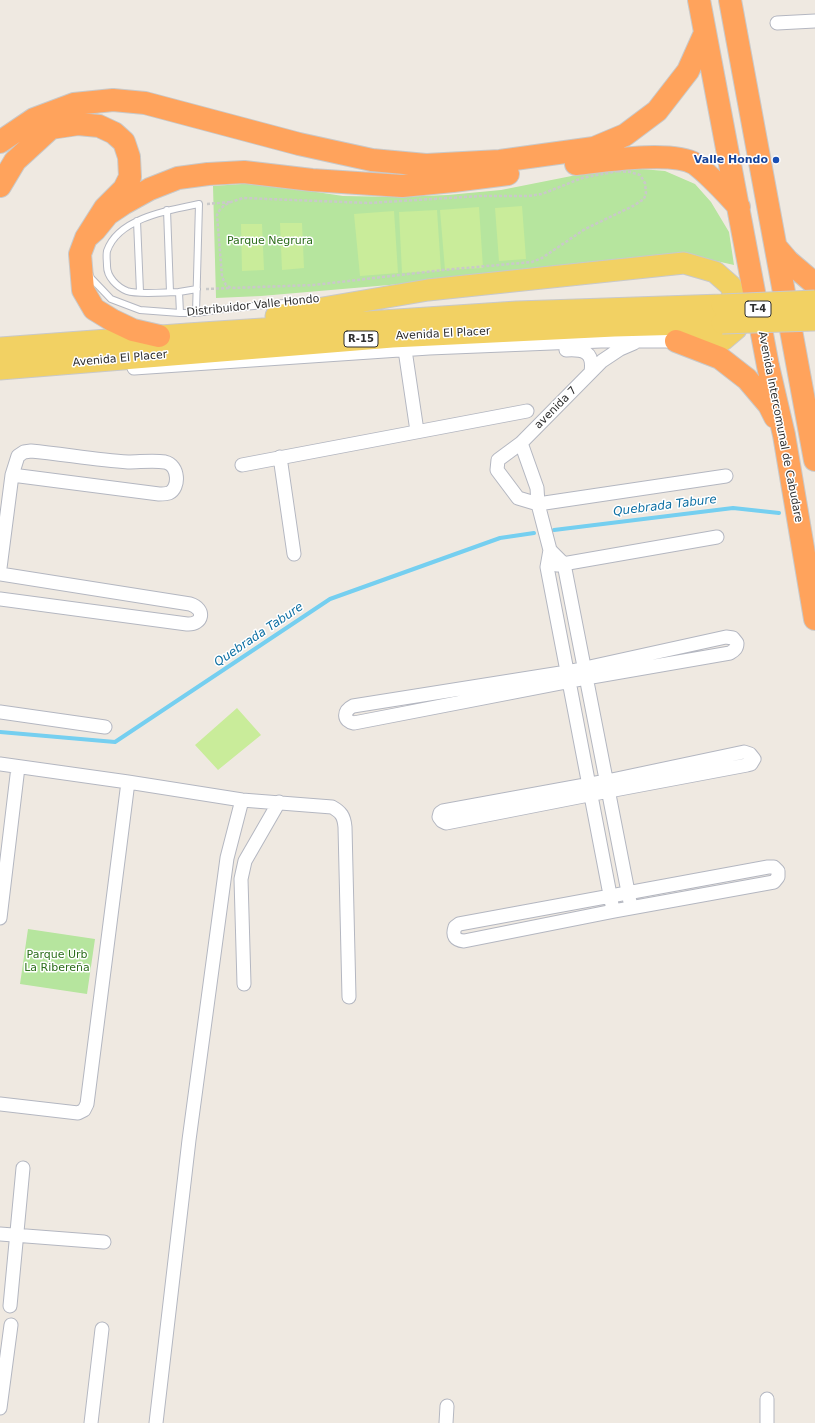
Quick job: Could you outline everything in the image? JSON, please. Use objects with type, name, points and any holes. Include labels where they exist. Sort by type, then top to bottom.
[{"type":"highway","name":"Avenida Intercomunal de Cabudare","points":[[699,0],[768,366],[784,435],[815,619]]},
{"type":"highway","name":"T-4","points":[[730,0],[815,456]]},
{"type":"highway","points":[[0,142],[34,119],[74,104],[113,100],[144,103],[299,144],[372,160],[426,165],[500,161],[594,148],[625,136],[657,111],[688,71],[705,33]]},
{"type":"highway","points":[[0,186],[15,161],[52,128],[76,118],[104,114],[146,118],[299,144]]},
{"type":"highway","points":[[52,128],[78,124],[99,126],[114,133],[124,142],[129,157],[130,177],[124,190],[105,208],[83,246],[83,290],[94,309],[112,320],[133,330],[159,336]]},
{"type":"highway","points":[[83,246],[108,214],[122,204],[178,178],[208,174],[244,172],[312,180],[402,186],[453,181],[611,160],[670,157],[693,163],[713,179],[739,207]]},
{"type":"highway","points":[[776,247],[788,261],[815,284]]},
{"type":"highway","points":[[676,342],[720,358],[747,379],[769,405],[784,435]]},
{"type":"highway","points":[[803,393],[815,373]]},
{"type":"main road","points":[[188,334],[282,315],[428,290],[684,263],[715,272],[731,286],[738,312],[736,329],[723,340],[705,344],[676,342]]},
{"type":"main road","name":"Avenida El Placer","points":[[0,370],[392,336],[606,326],[722,314],[815,301]]},
{"type":"main road","name":"Avenida El Placer","points":[[1,348],[517,312],[722,314],[815,319]]},
{"type":"street","points":[[777,23],[815,21]]},
{"type":"street","points":[[815,307],[815,319]]},
{"type":"street","name":"avenida 7","points":[[538,504],[518,498],[497,470],[498,460],[521,443],[602,361],[637,342]]},
{"type":"street","points":[[66,364],[116,370],[405,350],[529,344],[676,342]]},
{"type":"street","points":[[529,344],[561,350],[580,350],[587,354],[591,360],[591,372]]},
{"type":"street","points":[[0,370],[1,348]]},
{"type":"street","points":[[405,350],[417,431]]},
{"type":"street","points":[[242,465],[527,411]]},
{"type":"street","points":[[521,443],[537,488],[538,504],[550,550],[547,567],[589,789],[614,911]]},
{"type":"street","points":[[0,568],[12,475],[18,456],[24,452],[31,451],[128,462],[164,462],[171,464],[175,469],[176,485],[168,494],[160,494],[12,475]]},
{"type":"street","points":[[280,457],[294,554]]},
{"type":"street","points":[[538,504],[726,476]]},
{"type":"street","points":[[547,567],[717,537]]},
{"type":"street","points":[[550,550],[564,564],[631,908]]},
{"type":"street","points":[[0,574],[190,604],[198,608],[201,611],[201,615],[197,622],[187,624],[0,599]]},
{"type":"street","points":[[568,676],[354,723],[347,720],[345,713],[347,709],[353,706],[730,653],[735,650],[737,643],[733,638],[726,637],[585,673]]},
{"type":"street","points":[[0,712],[105,727]]},
{"type":"street","points":[[0,764],[242,800],[332,807],[340,811],[344,818],[349,997]]},
{"type":"street","points":[[0,918],[18,767]]},
{"type":"street","points":[[589,789],[446,823],[439,818],[440,813],[443,811],[608,786],[706,767]]},
{"type":"street","points":[[0,1104],[78,1113],[84,1110],[87,1104],[128,782]]},
{"type":"street","points":[[156,1423],[189,1140],[226,866],[242,800]]},
{"type":"street","points":[[244,984],[240,879],[245,861],[279,802]]},
{"type":"street","points":[[768,867],[774,867],[779,874],[777,880],[774,882],[614,911],[464,941],[458,940],[454,937],[455,927],[459,924],[628,894],[724,875],[768,867]]},
{"type":"street","points":[[724,875],[727,890]]},
{"type":"street","points":[[10,1306],[23,1168]]},
{"type":"street","points":[[0,1234],[104,1242]]},
{"type":"street","points":[[0,1408],[11,1325]]},
{"type":"street","points":[[91,1423],[102,1329]]},
{"type":"street","points":[[767,1399],[767,1423]]},
{"type":"street","points":[[446,1423],[447,1406]]},
{"type":"lane","points":[[196,313],[197,289],[198,204],[167,210],[137,221],[117,234],[109,246],[106,253],[107,271],[114,284],[127,291],[179,292],[197,289]]},
{"type":"lane","points":[[167,210],[170,292]]},
{"type":"lane","points":[[137,221],[140,292]]},
{"type":"lane","name":"Distribuidor Valle Hondo","points":[[83,246],[91,278],[111,299],[140,310],[196,313],[223,308],[314,300]]},
{"type":"lane","points":[[344,298],[428,290]]},
{"type":"lane","points":[[179,292],[180,313]]},
{"type":"path","points":[[197,289],[314,285],[443,270],[532,262],[542,258],[585,229],[633,206],[644,199],[646,193],[645,183],[640,175],[618,171],[582,178],[542,194],[529,196],[480,196],[369,203],[243,198],[230,202],[198,204]]},
{"type":"path","points":[[230,202],[220,208],[217,215],[222,277],[226,285],[230,288]]},
{"type":"green space","name":"Parque Negrura","points":[[617,167],[665,171],[695,184],[711,202],[729,232],[734,265],[703,258],[261,296],[216,298],[213,186],[256,183],[343,196],[397,197],[448,195],[501,190]]},
{"type":"green space","points":[[522,206],[526,259],[499,261],[495,208]]},
{"type":"green space","points":[[479,207],[483,268],[445,270],[440,210]]},
{"type":"green space","points":[[437,210],[441,271],[402,273],[399,212]]},
{"type":"green space","points":[[394,211],[398,273],[360,276],[354,214]]},
{"type":"green space","points":[[280,223],[302,223],[304,268],[282,270]]},
{"type":"green space","points":[[241,224],[262,224],[264,270],[242,271]]},
{"type":"green space","points":[[237,708],[261,735],[218,770],[195,745]]},
{"type":"green space","name":"Parque Urb La Ribereña","points":[[28,929],[95,939],[87,994],[20,984]]},
{"type":"waterway","name":"Quebrada Tabure","points":[[554,530],[733,508],[779,513]]},
{"type":"waterway","name":"Quebrada Tabure","points":[[0,732],[115,742],[330,599],[500,538],[534,533]]},
{"type":"place","name":"Valle Hondo","points":[[776,160]]}]
